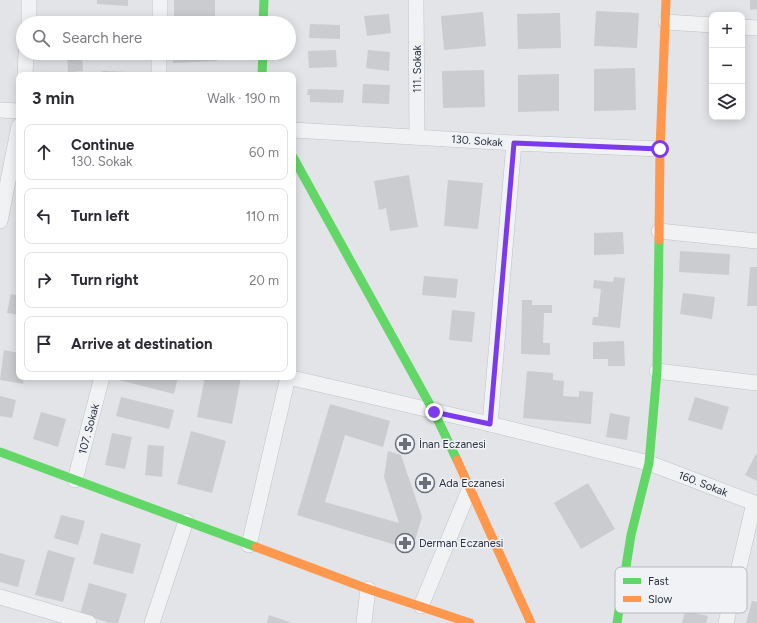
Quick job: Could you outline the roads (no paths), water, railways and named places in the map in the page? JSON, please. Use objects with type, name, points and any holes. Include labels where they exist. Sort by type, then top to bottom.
[{"type":"street","points":[[28,16],[29,0]]},
{"type":"street","points":[[160,0],[160,16]]},
{"type":"street","points":[[263,16],[264,0]]},
{"type":"street","name":"111. Sokak","points":[[416,0],[417,137]]},
{"type":"street","points":[[626,567],[631,535],[649,463],[657,371],[658,231],[666,0]]},
{"type":"street","points":[[666,22],[709,25]]},
{"type":"street","points":[[745,27],[757,28]]},
{"type":"street","points":[[25,72],[26,60]]},
{"type":"street","points":[[159,72],[160,60]]},
{"type":"street","points":[[262,72],[263,60]]},
{"type":"street","points":[[0,110],[16,111]]},
{"type":"street","name":"130. Sokak","points":[[296,130],[514,143],[660,149]]},
{"type":"street","points":[[0,221],[16,141]]},
{"type":"street","points":[[490,424],[514,143]]},
{"type":"street","points":[[296,161],[434,412],[531,623]]},
{"type":"street","points":[[658,231],[757,241]]},
{"type":"street","points":[[657,371],[757,383]]},
{"type":"street","name":"160. Sokak","points":[[296,379],[649,463],[756,504]]},
{"type":"street","name":"107. Sokak","points":[[75,480],[101,380]]},
{"type":"street","points":[[249,545],[287,380]]},
{"type":"street","points":[[0,452],[368,589],[470,623]]},
{"type":"street","points":[[421,606],[470,488]]},
{"type":"street","points":[[740,567],[756,504]]},
{"type":"street","points":[[152,623],[186,522]]},
{"type":"street","points":[[364,623],[368,589]]},
{"type":"street","points":[[0,597],[59,619],[88,623]]},
{"type":"street","points":[[617,623],[619,613]]},
{"type":"street","points":[[726,623],[729,613]]},
{"type":"place","name":"İnan Eczanesi","points":[[405,444]]},
{"type":"place","name":"Ada Eczanesi","points":[[425,483]]},
{"type":"place","name":"Derman Eczanesi","points":[[405,543]]}]
